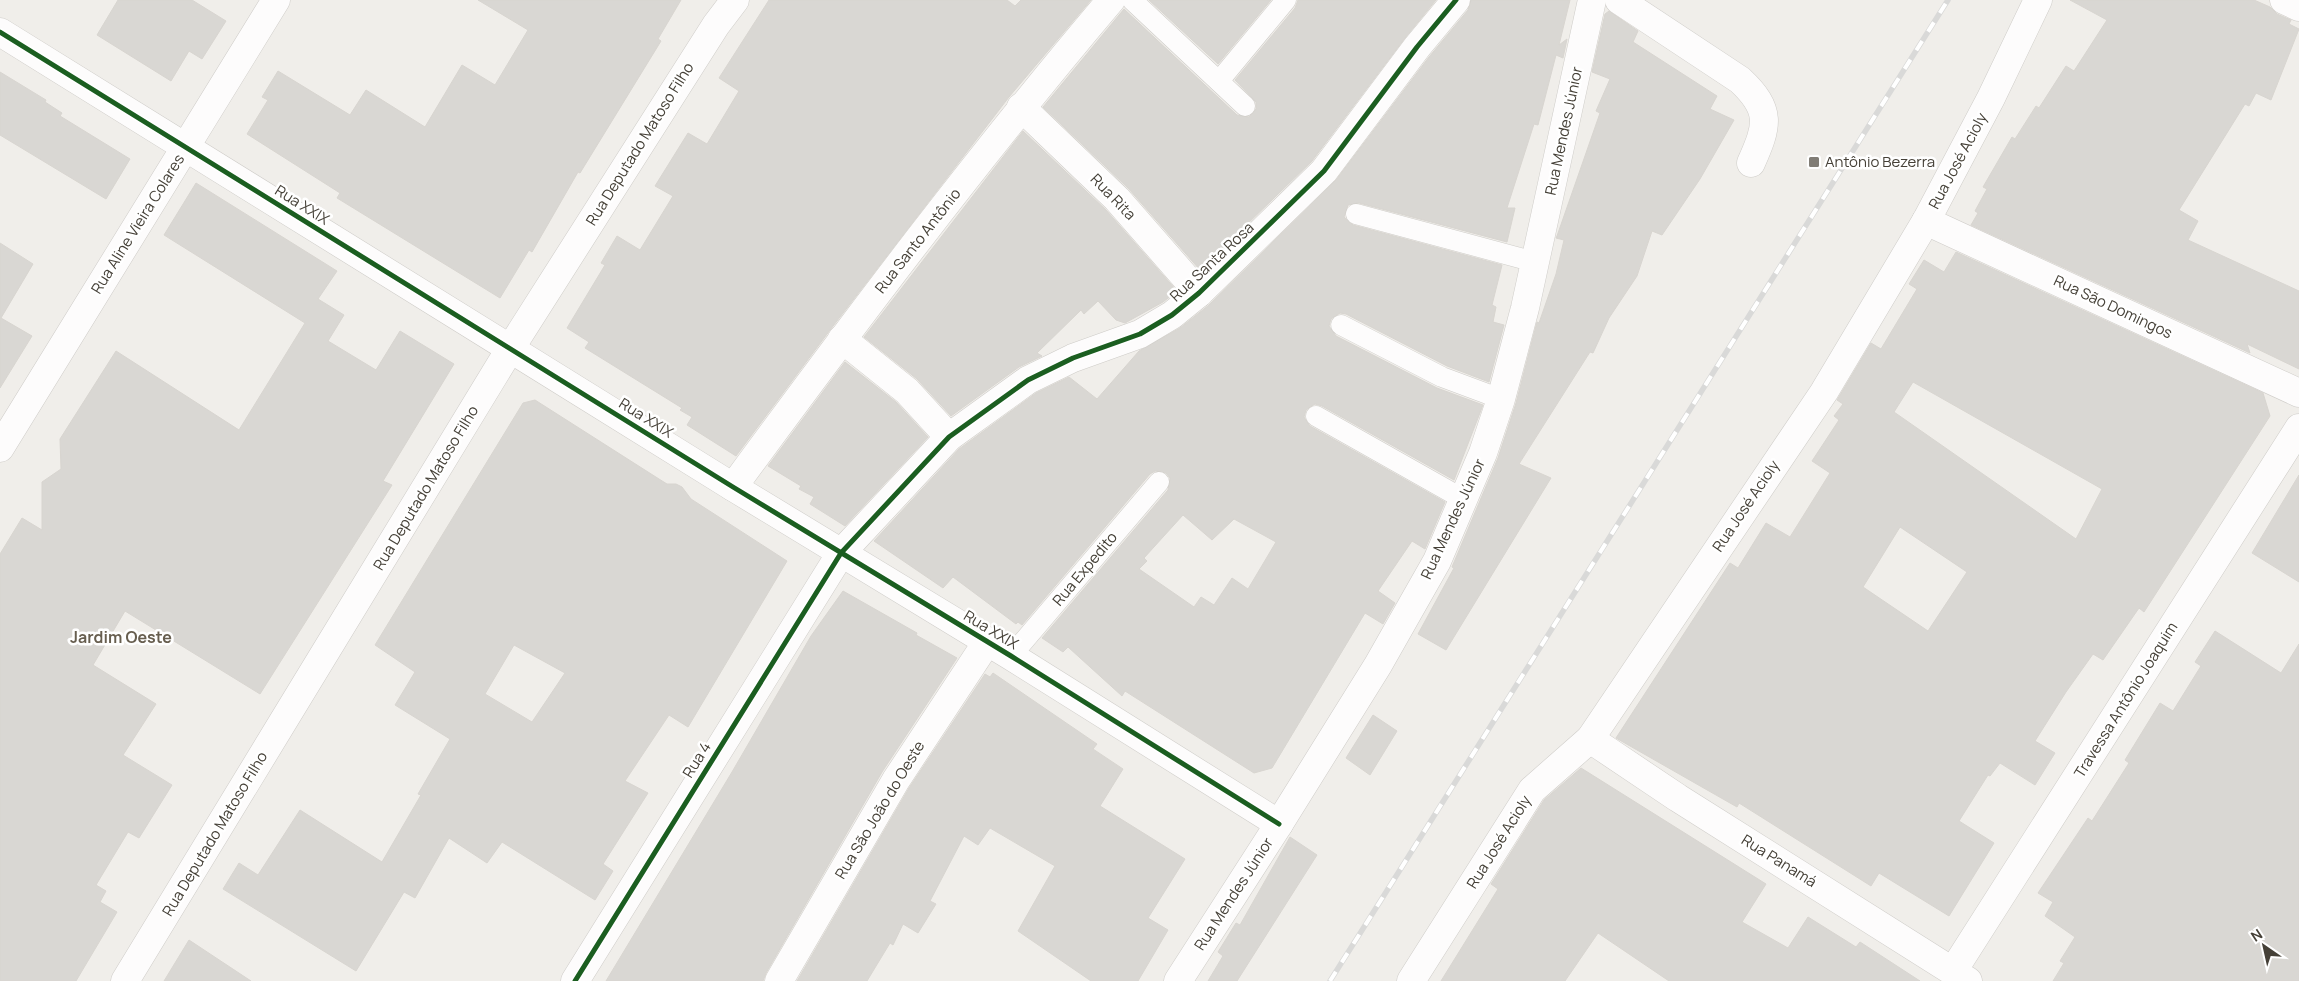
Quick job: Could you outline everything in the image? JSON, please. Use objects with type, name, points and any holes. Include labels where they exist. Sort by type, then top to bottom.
[{"type":"street","name":"Rua Aline Vieira Colares","points":[[0,448],[276,0]]},
{"type":"street","name":"Rua Deputado Matoso Filho","points":[[125,981],[510,349],[716,26],[735,0]]},
{"type":"street","name":"Rua Santo Antônio","points":[[733,487],[842,339],[1021,107],[1111,0]]},
{"type":"street","name":"Rua Santa Rosa","points":[[841,553],[949,437],[1028,380],[1073,358],[1140,334],[1172,315],[1199,293],[1324,172],[1417,47],[1456,0]]},
{"type":"street","name":"Rua Mendes Júnior","points":[[1178,981],[1378,665],[1437,560],[1484,453],[1501,399],[1535,262],[1592,0]]},
{"type":"street","points":[[1619,0],[1740,80],[1756,94],[1764,111],[1766,125],[1751,163]]},
{"type":"street","name":"Rua José Acioly","points":[[1411,981],[1532,790],[1590,739],[1824,392],[1926,220],[1990,98],[2038,0]]},
{"type":"street","points":[[2284,0],[2299,7]]},
{"type":"street","name":"Rua XXIX","points":[[0,32],[733,487],[1011,656],[1279,824]]},
{"type":"street","name":"Rua Rita","points":[[1021,107],[1117,199],[1199,293]]},
{"type":"street","name":"Rua São Domingos","points":[[1926,220],[2299,393]]},
{"type":"street","points":[[842,339],[907,391],[949,437]]},
{"type":"street","name":"Travessa Antônio Joaquim","points":[[1961,976],[2299,428]]},
{"type":"street","name":"Rua 4","points":[[575,981],[841,553]]},
{"type":"street","name":"Rua São João do Oeste","points":[[779,981],[896,780],[987,642]]},
{"type":"street","name":"Rua Panamá","points":[[1590,739],[1687,803],[1961,976]]},
{"type":"lane","points":[[1132,0],[1246,106]]},
{"type":"lane","points":[[1219,82],[1286,0]]},
{"type":"lane","points":[[1356,214],[1535,262]]},
{"type":"lane","points":[[1341,325],[1442,377],[1501,399]]},
{"type":"lane","points":[[1316,416],[1463,499]]},
{"type":"lane","name":"Rua Expedito","points":[[1011,656],[1159,482]]},
{"type":"building","points":[[118,0],[192,0],[226,21],[202,59],[189,51],[171,81],[97,35]]},
{"type":"building","points":[[478,0],[681,0],[658,39],[661,41],[580,173],[578,172],[532,252],[529,250],[500,298],[337,198],[340,193],[247,134],[268,100],[262,97],[278,71],[350,115],[366,90],[425,127],[462,65],[495,85],[528,30]]},
{"type":"building","points":[[769,0],[1007,0],[1015,6],[1021,0],[1091,0],[1009,97],[736,456],[687,425],[692,417],[680,410],[682,408],[585,348],[589,342],[567,328],[605,265],[601,263],[617,236],[640,250],[673,196],[655,186],[688,133],[707,144],[739,91],[719,78]]},
{"type":"building","points":[[1149,0],[1271,0],[1218,64]]},
{"type":"building","points":[[1298,0],[1436,0],[1312,161],[1200,270],[1128,188],[1043,107],[1124,9],[1237,115],[1249,117],[1256,109],[1256,102],[1235,80],[1295,8]]},
{"type":"building","points":[[1471,0],[1570,0],[1559,45],[1567,39],[1563,58],[1556,55],[1538,125],[1534,124],[1507,208],[1515,208],[1507,242],[1359,203],[1348,205],[1344,217],[1353,225],[1502,265],[1492,305],[1496,307],[1493,322],[1504,325],[1489,382],[1447,366],[1346,314],[1340,313],[1331,319],[1329,326],[1336,336],[1437,388],[1483,405],[1454,480],[1322,406],[1315,404],[1306,410],[1304,417],[1310,426],[1445,502],[1425,549],[1412,541],[1378,591],[1395,603],[1383,624],[1365,613],[1272,768],[1254,773],[1125,691],[1122,696],[1068,647],[1063,652],[1042,638],[1168,490],[1170,478],[1166,473],[1155,471],[1150,474],[1022,625],[1018,622],[1016,624],[953,577],[943,588],[874,541],[959,449],[1036,393],[1069,377],[1097,399],[1139,351],[1180,328],[1209,305],[1336,180],[1429,57],[1468,10]],"holes":[[[1183,515],[1212,540],[1234,519],[1276,542],[1248,589],[1232,578],[1214,605],[1201,597],[1194,607],[1139,569],[1147,561],[1144,558]]]},
{"type":"building","points":[[2070,0],[2254,0],[2291,20],[2289,24],[2299,29],[2271,100],[2256,93],[2249,106],[2245,104],[2179,210],[2198,221],[2188,240],[2299,291],[2299,369],[2247,344],[2250,353],[1971,225],[1978,213],[1975,211],[1987,189],[1983,187],[2012,137],[2015,139],[2036,106],[2039,108],[2066,66],[2074,71],[2107,20]]},
{"type":"building","points":[[1609,11],[1638,31],[1633,42],[1717,96],[1710,109],[1734,120],[1700,179],[1662,235],[1652,231],[1637,276],[1609,318],[1593,353],[1590,352],[1519,464],[1551,478],[1446,650],[1418,634],[1454,568],[1452,567],[1498,458],[1516,403],[1537,322],[1539,323],[1556,274],[1564,240],[1556,238],[1600,113],[1596,111],[1610,79],[1592,72],[1605,14]]},
{"type":"building","points":[[0,72],[46,100],[45,102],[62,113],[60,116],[130,159],[106,199],[0,135]]},
{"type":"building","points":[[1023,131],[1106,210],[1177,291],[1163,302],[1125,323],[1116,320],[1098,301],[1084,314],[1081,310],[1037,353],[1042,356],[1019,367],[951,416],[917,379],[864,337]]},
{"type":"building","points":[[196,183],[337,271],[318,299],[344,315],[328,341],[376,370],[400,331],[454,364],[383,481],[392,485],[260,694],[125,611],[93,665],[156,704],[123,755],[172,785],[139,838],[128,832],[96,885],[106,891],[100,902],[117,912],[76,981],[0,981],[0,554],[22,518],[42,530],[42,482],[61,469],[60,439],[116,351],[239,430],[305,323],[164,235]]},
{"type":"building","points":[[0,243],[33,264],[1,318],[32,336],[0,388]]},
{"type":"building","points":[[1956,252],[2263,393],[2270,416],[2144,612],[2139,608],[2103,660],[2093,654],[2066,692],[2035,741],[2055,753],[2035,785],[2000,763],[1990,776],[1988,775],[1959,821],[1994,843],[1949,916],[1879,873],[1871,886],[1739,803],[1737,807],[1616,738],[1730,563],[1738,568],[1766,523],[1790,537],[1830,473],[1812,461],[1839,420],[1834,416],[1843,404],[1837,400],[1871,343],[1881,349],[1917,289],[1909,284],[1924,260],[1944,272]],"holes":[[[1913,382],[2102,489],[2076,539],[1894,412]],[[1900,527],[1967,572],[1928,631],[1863,587]]]},
{"type":"building","points":[[845,362],[896,402],[928,437],[845,526],[810,504],[814,497],[799,489],[801,486],[768,466]]},
{"type":"building","points":[[535,400],[667,484],[676,484],[682,487],[691,499],[787,561],[688,727],[669,715],[625,781],[648,793],[603,864],[613,871],[595,900],[502,842],[487,863],[449,838],[415,898],[404,892],[356,971],[223,889],[239,863],[258,875],[300,810],[382,862],[421,795],[418,794],[450,739],[395,705],[415,672],[375,645],[523,403]],"holes":[[[514,645],[565,673],[532,722],[485,694]]]},
{"type":"building","points":[[2299,475],[2299,582],[2252,553]]},
{"type":"building","points":[[843,591],[957,658],[882,772],[763,981],[606,981],[732,772],[811,636]]},
{"type":"building","points":[[2215,631],[2281,673],[2299,644],[2299,981],[2053,981],[2064,963],[2060,961],[2075,937],[2045,916],[2053,902],[2038,893],[2088,818],[2092,821],[2129,763],[2125,760],[2160,703],[2173,711],[2201,666],[2195,662]]},
{"type":"building","points":[[993,673],[1097,744],[1093,749],[1123,769],[1100,806],[1185,859],[1148,918],[1168,930],[1138,981],[1091,981],[1018,931],[1055,866],[990,828],[978,845],[964,836],[930,901],[936,904],[918,933],[903,924],[893,945],[890,943],[867,981],[797,981],[909,788],[985,674],[990,677]]},
{"type":"building","points":[[1373,715],[1397,731],[1370,775],[1346,758]]},
{"type":"building","points":[[1581,768],[1766,884],[1742,922],[1788,948],[1808,917],[1856,947],[1860,942],[1920,981],[1669,981],[1598,933],[1565,981],[1441,981],[1498,889],[1491,884],[1544,800]]},
{"type":"building","points":[[1290,837],[1317,855],[1237,981],[1208,981],[1223,956],[1218,952],[1236,923],[1240,925]]},
{"type":"building","points":[[189,940],[251,981],[164,981]]},
{"type":"railway","points":[[1330,981],[1948,0]]},
{"type":"cycle path","points":[[575,981],[841,553],[949,437],[1028,380],[1073,358],[1140,334],[1172,315],[1199,293],[1324,171],[1417,47],[1456,0]]},
{"type":"cycle path","points":[[0,32],[733,487],[1011,656],[1279,824]]},
{"type":"place","name":"Antônio Bezerra","points":[[1814,162]]},
{"type":"district","name":"Jardim Oeste","points":[[121,637]]}]
